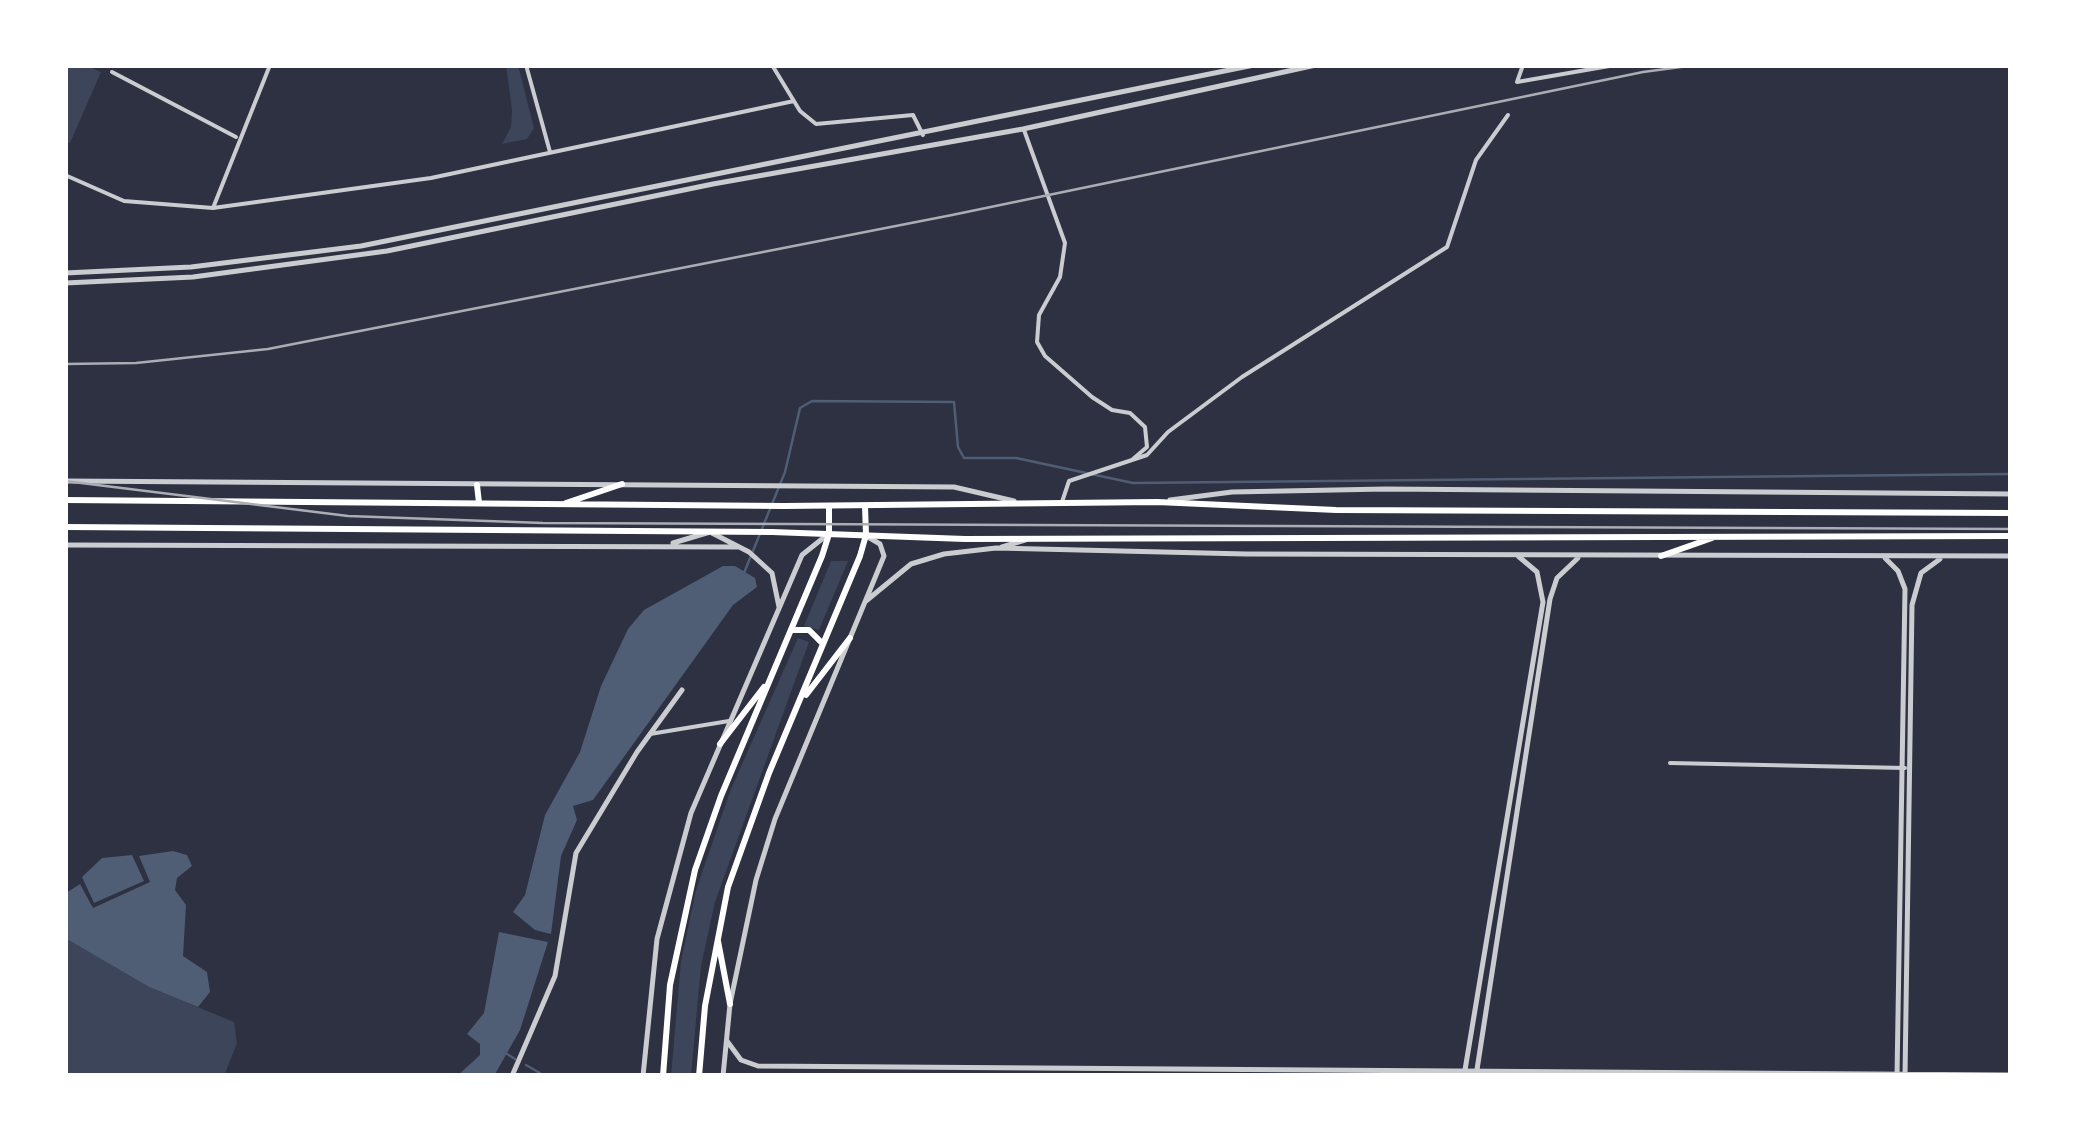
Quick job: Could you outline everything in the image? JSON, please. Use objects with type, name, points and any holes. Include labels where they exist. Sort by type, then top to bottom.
[{"type":"main road","points":[[561,504],[622,484]]},
{"type":"main road","points":[[477,485],[479,503]]},
{"type":"main road","points":[[65,500],[753,506],[1158,502],[1336,510],[2011,513]]},
{"type":"main road","points":[[663,1076],[670,985],[695,870],[829,534],[829,506]]},
{"type":"main road","points":[[699,1076],[716,934],[746,832],[866,535],[865,506]]},
{"type":"main road","points":[[65,527],[772,532],[965,539],[2011,536]]},
{"type":"main road","points":[[1661,556],[1718,536]]},
{"type":"main road","points":[[791,630],[809,630],[822,644]]},
{"type":"main road","points":[[799,704],[850,638]]},
{"type":"main road","points":[[720,744],[770,678]]},
{"type":"main road","points":[[716,934],[730,1004]]},
{"type":"street","points":[[212,208],[270,65]]},
{"type":"street","points":[[526,65],[529,89],[550,152]]},
{"type":"street","points":[[772,65],[794,101],[816,124],[913,115],[923,134]]},
{"type":"street","points":[[65,273],[190,267],[360,246],[1254,65]]},
{"type":"street","points":[[65,283],[192,277],[387,252],[712,184],[1023,128],[1316,65]]},
{"type":"street","points":[[1523,65],[1517,82],[1616,65]]},
{"type":"street","points":[[112,72],[238,138]]},
{"type":"street","points":[[65,176],[124,201],[212,208],[431,178],[794,101]]},
{"type":"street","points":[[1062,502],[1069,481],[1148,455],[1168,432],[1242,378],[1448,246],[1476,160],[1508,115]]},
{"type":"street","points":[[1023,128],[1055,223],[1066,243],[1066,260],[1039,316],[1037,342],[1045,356],[1092,397],[1112,410],[1130,414],[1145,427],[1147,447],[1126,465]]},
{"type":"street","points":[[710,174],[712,184]]},
{"type":"street","points":[[65,480],[954,487],[1014,502]]},
{"type":"street","points":[[1158,502],[1232,492],[1386,489],[2011,494]]},
{"type":"street","points":[[666,546],[710,532],[759,558],[776,582],[779,610]]},
{"type":"street","points":[[642,1076],[650,980],[664,904],[691,813],[802,554],[829,534]]},
{"type":"street","points":[[723,1076],[741,942],[770,834],[884,556],[880,544],[866,535]]},
{"type":"street","points":[[965,539],[996,548],[1031,538]]},
{"type":"street","points":[[65,544],[738,547]]},
{"type":"street","points":[[866,601],[911,564],[944,554],[996,548],[1517,556],[2011,556]]},
{"type":"street","points":[[1464,1073],[1543,602],[1537,572],[1517,556]]},
{"type":"street","points":[[1477,1073],[1550,599],[1562,571],[1580,556]]},
{"type":"street","points":[[1882,557],[1898,572],[1905,589],[1901,1074]]},
{"type":"street","points":[[1906,768],[1913,594],[1921,572],[1943,557]]},
{"type":"street","points":[[512,1076],[555,976],[576,853],[682,690]]},
{"type":"street","points":[[650,734],[731,721]]},
{"type":"street","points":[[1670,763],[1906,768]]},
{"type":"street","points":[[727,1041],[741,1060],[758,1066],[2011,1074]]},
{"type":"shaded area","points":[[65,65],[85,65],[101,72],[70,143],[65,141]]},
{"type":"shaded area","points":[[506,65],[518,65],[534,128],[527,139],[502,144],[511,127],[512,110]]},
{"type":"shaded area","points":[[831,561],[848,561],[819,630],[804,626]]},
{"type":"shaded area","points":[[723,566],[735,566],[755,578],[757,587],[733,605],[593,800],[573,806],[577,820],[561,856],[551,934],[535,930],[513,912],[525,895],[545,815],[580,752],[601,686],[628,629],[644,610]]},
{"type":"shaded area","points":[[798,638],[809,642],[715,902],[701,966],[691,1076],[671,1076],[681,961],[696,890],[731,789]]},
{"type":"shaded area","points":[[173,851],[187,855],[192,866],[177,878],[175,890],[186,905],[183,956],[207,972],[210,992],[198,1007],[149,987],[65,938],[66,893],[80,884],[93,908],[150,882],[139,856]]},
{"type":"shaded area","points":[[132,855],[144,881],[94,903],[82,877],[102,858]]},
{"type":"shaded area","points":[[499,932],[548,942],[520,1030],[494,1076],[457,1076],[480,1055],[480,1044],[467,1034],[484,1013]]},
{"type":"shaded area","points":[[65,938],[149,987],[234,1022],[237,1043],[224,1076],[65,1076]]},
{"type":"waterway","points":[[744,573],[785,472],[800,408],[812,401],[954,402],[958,447],[964,458],[1016,458],[1133,483],[2011,474]]},
{"type":"waterway","points":[[504,1052],[515,1059]]},
{"type":"waterway","points":[[526,1065],[545,1076]]},
{"type":"railway","points":[[65,364],[136,363],[268,349],[952,215],[1643,72],[1696,65]]},
{"type":"railway","points":[[65,481],[348,516],[543,523],[2011,529]]}]
